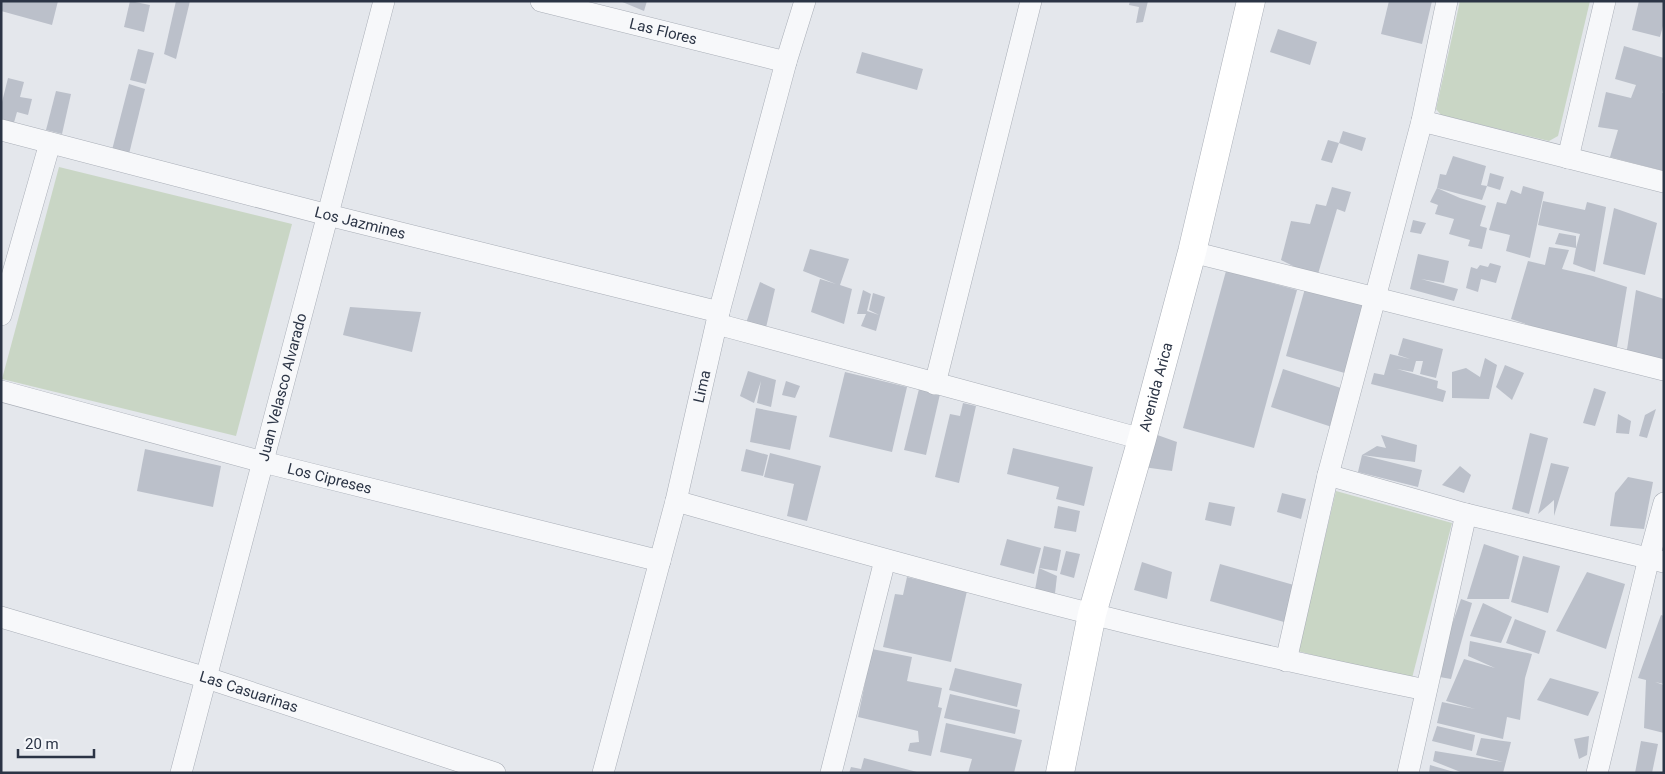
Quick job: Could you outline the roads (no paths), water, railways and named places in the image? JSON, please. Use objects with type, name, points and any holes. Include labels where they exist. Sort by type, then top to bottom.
[{"type":"street","name":"Juan Velasco Alvarado","points":[[181,773],[384,1]]},
{"type":"street","name":"Las Flores","points":[[541,1],[786,62]]},
{"type":"street","name":"Lima","points":[[602,773],[676,501],[718,318],[786,62],[805,1]]},
{"type":"street","points":[[935,384],[1031,1]]},
{"type":"street","name":"Avenida Arica","points":[[1060,773],[1092,614],[1192,252],[1251,1]]},
{"type":"street","points":[[1286,661],[1328,475],[1422,121],[1447,1]]},
{"type":"street","points":[[1568,158],[1605,1]]},
{"type":"street","points":[[1422,121],[1664,182]]},
{"type":"street","name":"Los Jazmines","points":[[1,130],[718,318],[935,384],[1142,438]]},
{"type":"street","points":[[1,315],[50,143]]},
{"type":"street","points":[[1192,252],[1664,370]]},
{"type":"street","name":"Los Cipreses","points":[[1,391],[263,462],[660,561]]},
{"type":"street","points":[[1328,475],[1466,514],[1656,560]]},
{"type":"street","points":[[676,501],[885,560],[1092,614],[1286,661],[1426,690]]},
{"type":"street","points":[[1597,773],[1656,560],[1664,503]]},
{"type":"street","points":[[1408,773],[1466,514]]},
{"type":"street","points":[[831,773],[885,560]]},
{"type":"street","name":"Las Casuarinas","points":[[1,616],[207,678],[495,773]]}]
